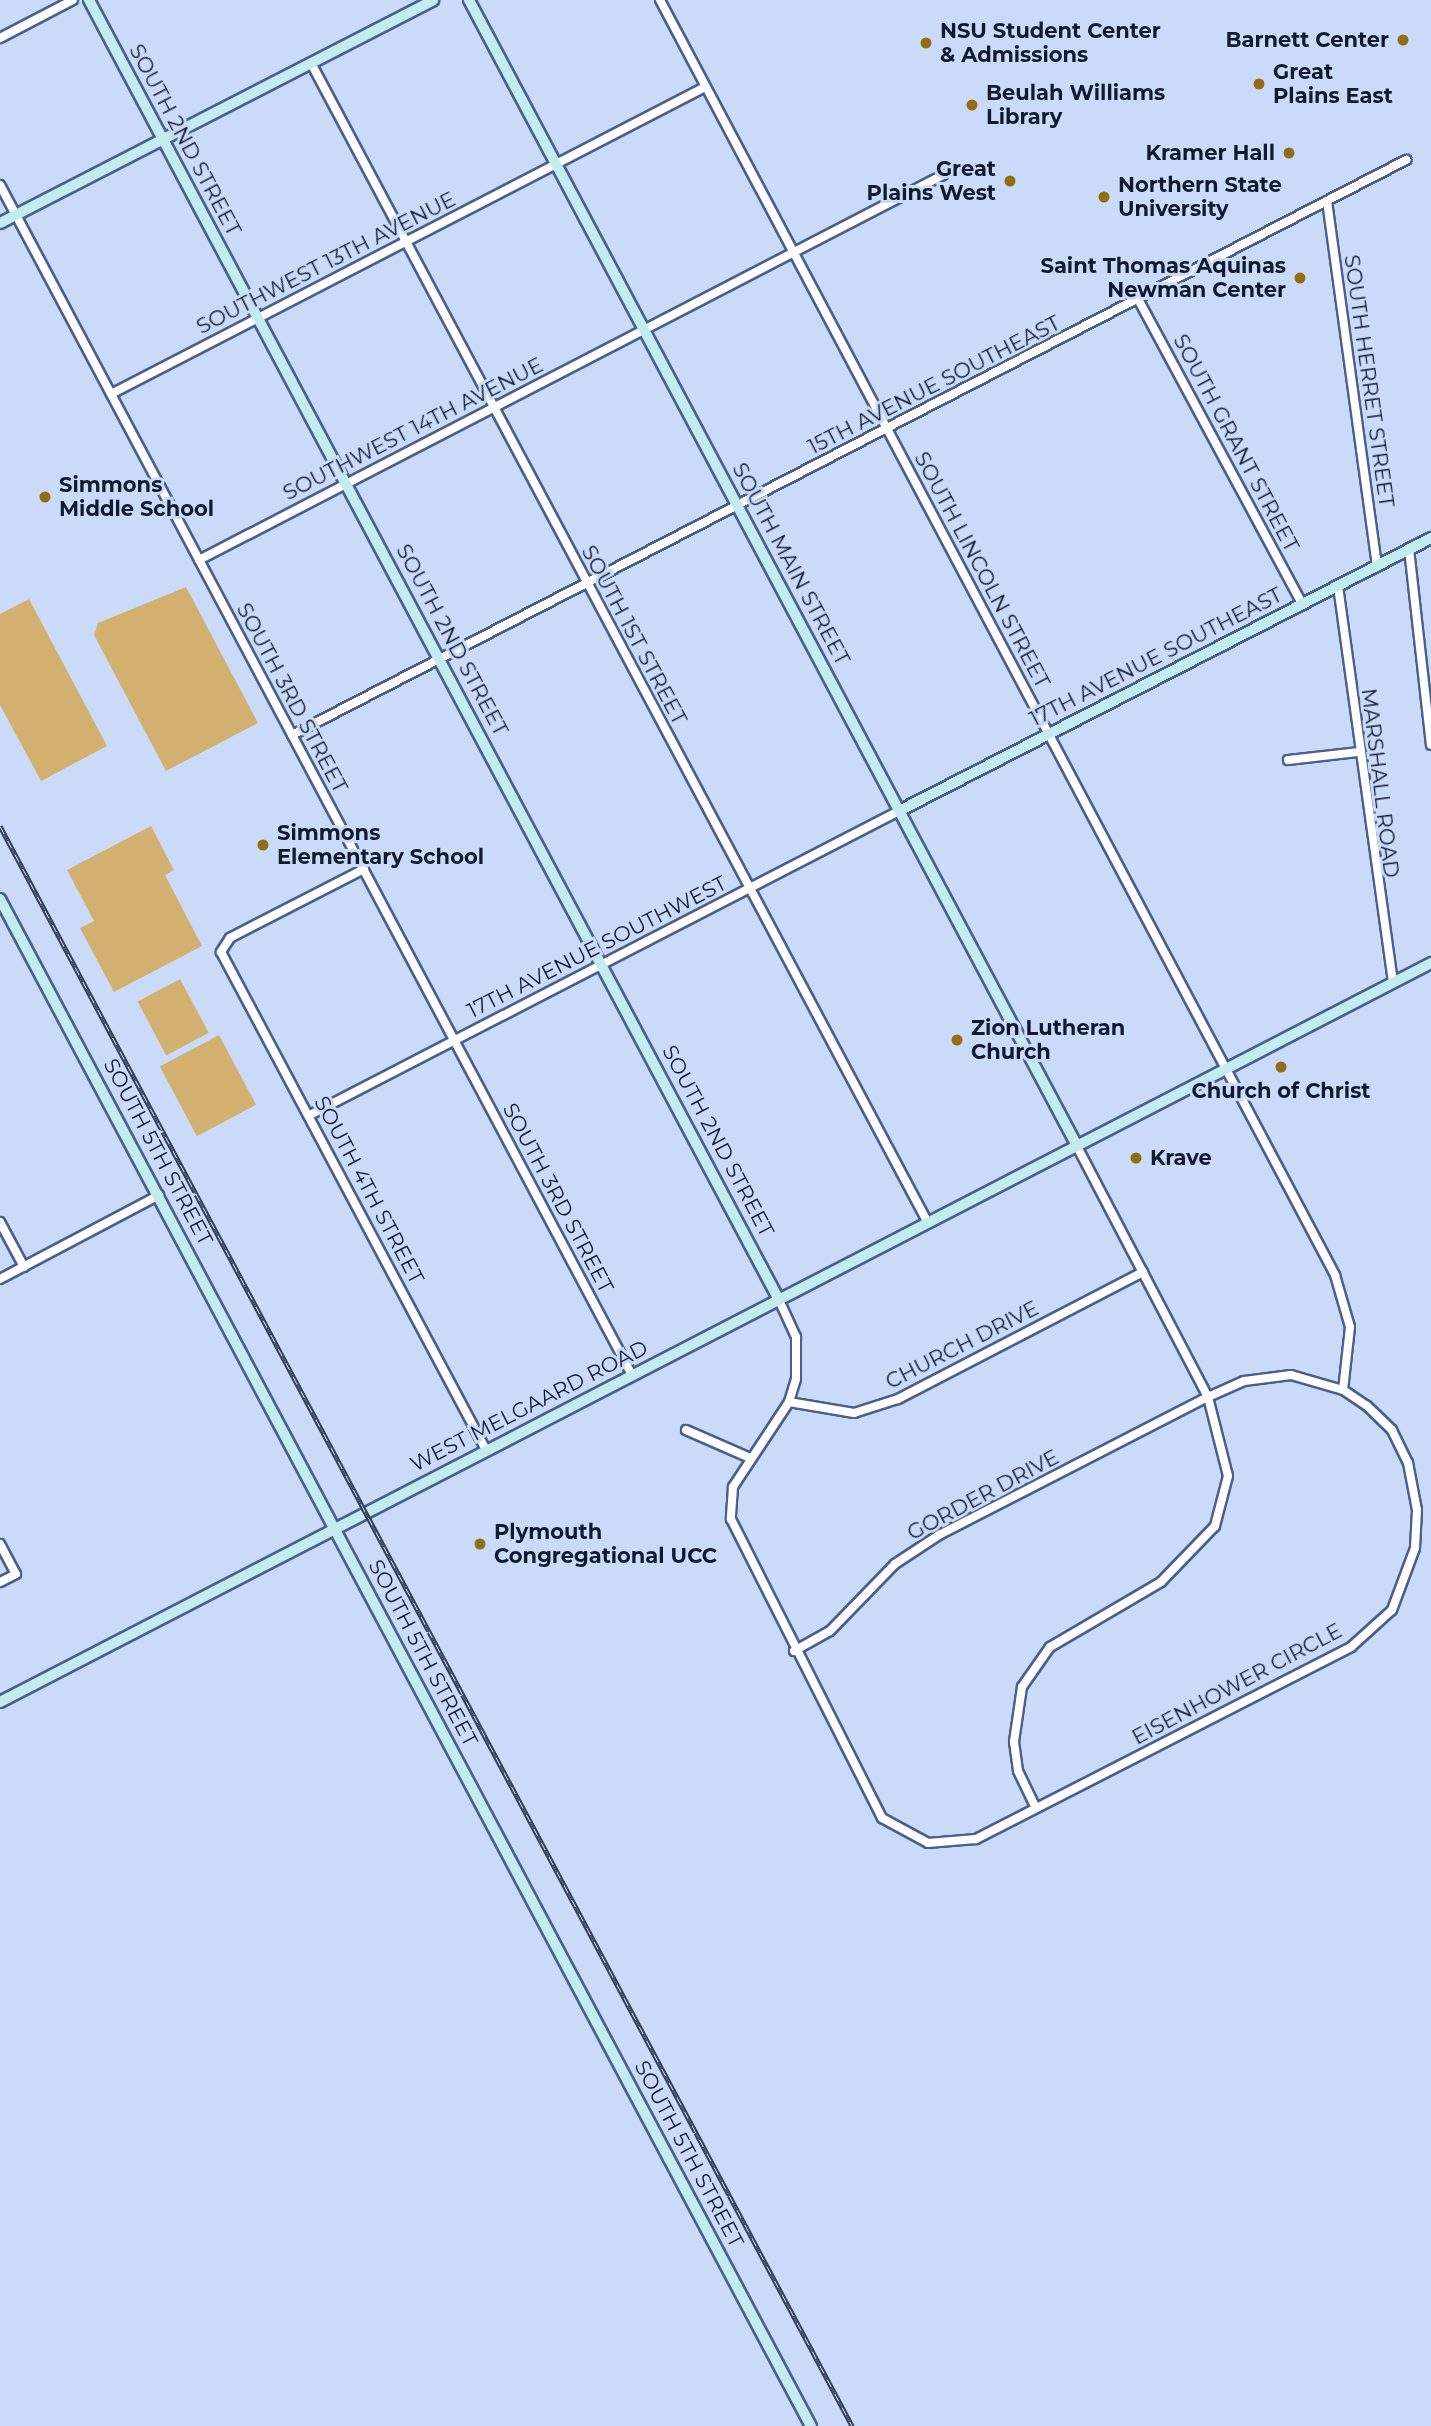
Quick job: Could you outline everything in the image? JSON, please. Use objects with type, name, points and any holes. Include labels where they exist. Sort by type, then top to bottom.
[{"type":"street","points":[[0,38],[73,0]]},
{"type":"street","name":"SOUTH 2ND STREET","points":[[89,0],[603,963],[779,1300]]},
{"type":"street","points":[[0,223],[433,0]]},
{"type":"street","name":"SOUTH MAIN STREET","points":[[468,0],[1077,1146]]},
{"type":"street","name":"SOUTH LINCOLN STREET","points":[[660,0],[1227,1068],[1346,1302],[1350,1327],[1343,1390]]},
{"type":"street","name":"SOUTH 1ST STREET","points":[[311,63],[928,1223]]},
{"type":"street","name":"SOUTHWEST 13TH AVENUE","points":[[111,394],[705,87]]},
{"type":"street","name":"15TH AVENUE SOUTHEAST","points":[[292,735],[1406,160]]},
{"type":"street","name":"SOUTHWEST 14TH AVENUE","points":[[199,559],[943,175]]},
{"type":"street","name":"SOUTH 3RD STREET","points":[[0,185],[632,1375]]},
{"type":"street","name":"SOUTH HERRET STREET","points":[[1327,201],[1377,566]]},
{"type":"street","name":"SOUTH GRANT STREET","points":[[1139,299],[1302,604]]},
{"type":"street","name":"17TH AVENUE SOUTHEAST","points":[[899,811],[1431,538]]},
{"type":"street","points":[[1409,549],[1431,745]]},
{"type":"street","name":"MARSHALL ROAD","points":[[1338,586],[1358,751],[1393,982]]},
{"type":"street","points":[[1289,760],[1358,751]]},
{"type":"street","name":"17TH AVENUE SOUTHWEST","points":[[310,1115],[899,811]]},
{"type":"street","name":"SOUTH 4TH STREET","points":[[364,869],[221,946],[486,1450]]},
{"type":"street","name":"SOUTH 5TH STREET","points":[[0,899],[811,2426]]},
{"type":"street","name":"WEST MELGAARD ROAD","points":[[0,1702],[1431,963]]},
{"type":"street","points":[[1036,1808],[1018,1771],[1014,1742],[1022,1687],[1050,1647],[1161,1582],[1214,1526],[1228,1476],[1208,1397],[1077,1146]]},
{"type":"street","points":[[0,1279],[159,1195]]},
{"type":"street","points":[[0,1222],[24,1267]]},
{"type":"street","name":"CHURCH DRIVE","points":[[789,1402],[854,1413],[898,1399],[1143,1272]]},
{"type":"street","name":"EISENHOWER CIRCLE","points":[[779,1300],[796,1337],[789,1402],[733,1487],[731,1519],[794,1651],[875,1807],[912,1839],[944,1846],[976,1839],[1351,1647],[1392,1610],[1415,1548],[1417,1510],[1408,1463],[1392,1430],[1343,1390],[1292,1375],[1244,1381],[1208,1397]]},
{"type":"street","name":"GORDER DRIVE","points":[[794,1651],[830,1631],[895,1564],[939,1535],[1208,1397]]},
{"type":"street","points":[[686,1430],[750,1458]]},
{"type":"street","points":[[0,1544],[16,1574],[0,1582]]},
{"type":"shaded area","points":[[186,587],[258,723],[166,771],[94,635],[98,623]]},
{"type":"shaded area","points":[[29,599],[107,746],[41,781],[0,705],[0,614]]},
{"type":"shaded area","points":[[151,826],[174,870],[165,875],[202,946],[114,992],[80,928],[94,921],[67,870]]},
{"type":"shaded area","points":[[180,979],[209,1033],[166,1055],[138,1002]]},
{"type":"shaded area","points":[[219,1035],[256,1105],[197,1136],[160,1066]]},
{"type":"railway","points":[[0,826],[852,2426]]},
{"type":"place","name":"Barnett Center","points":[[1403,40]]},
{"type":"place","name":"NSU Student Center & Admissions","points":[[926,43]]},
{"type":"place","name":"Great Plains East","points":[[1259,84]]},
{"type":"place","name":"Beulah Williams Library","points":[[972,105]]},
{"type":"place","name":"Kramer Hall","points":[[1289,153]]},
{"type":"place","name":"Great Plains West","points":[[1010,181]]},
{"type":"place","name":"Northern State University","points":[[1104,197]]},
{"type":"place","name":"Saint Thomas Aquinas Newman Center","points":[[1300,278]]},
{"type":"place","name":"Simmons Middle School","points":[[45,497]]},
{"type":"place","name":"Simmons Elementary School","points":[[263,845]]},
{"type":"place","name":"Zion Lutheran Church","points":[[957,1040]]},
{"type":"place","name":"Church of Christ","points":[[1281,1067]]},
{"type":"place","name":"Krave","points":[[1136,1158]]},
{"type":"place","name":"Plymouth Congregational UCC","points":[[480,1544]]}]
